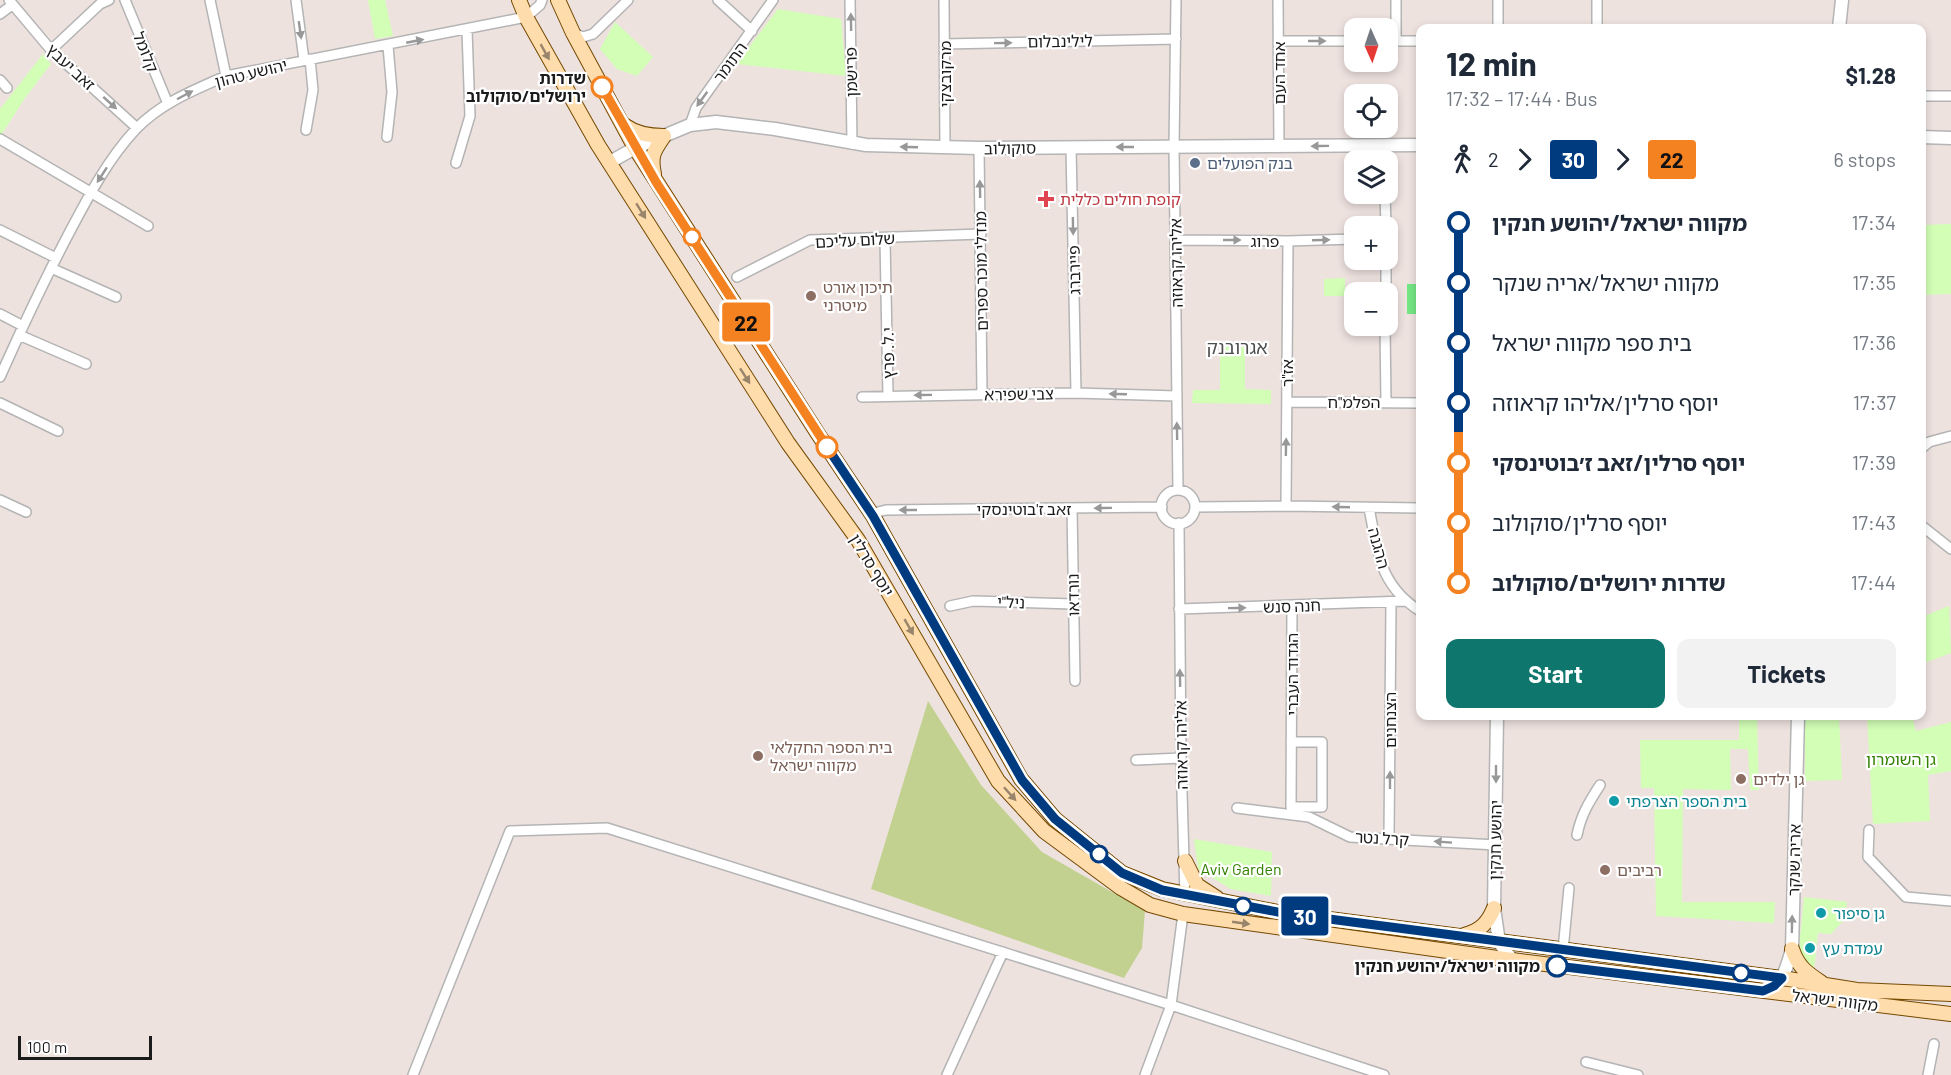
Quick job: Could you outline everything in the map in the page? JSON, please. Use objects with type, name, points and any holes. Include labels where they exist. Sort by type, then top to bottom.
[{"type":"main road","name":"יוסף סרלין","points":[[519,0],[526,17],[597,146],[610,162],[788,443],[858,540],[998,781],[1044,831],[1121,888],[1150,905],[1183,914]]},
{"type":"main road","name":"יוסף סרלין","points":[[558,0],[573,33],[635,148],[873,516],[1022,780],[1055,819],[1122,873],[1162,890],[1185,895]]},
{"type":"main road","points":[[621,122],[632,131],[649,136],[664,136]]},
{"type":"main road","points":[[656,182],[651,160],[654,150],[664,136]]},
{"type":"main road","points":[[858,540],[873,516]]},
{"type":"main road","points":[[1185,861],[1197,885],[1224,903]]},
{"type":"main road","points":[[1183,914],[1185,895]]},
{"type":"main road","name":"מקווה ישראל","points":[[1185,895],[1283,913],[1782,978],[1829,987],[1951,994]]},
{"type":"main road","points":[[1460,936],[1483,927],[1494,908]]},
{"type":"main road","name":"מקווה ישראל","points":[[1183,914],[1512,960],[1951,1014]]},
{"type":"main road","points":[[1792,949],[1803,971],[1829,987]]},
{"type":"main road","points":[[1912,993],[1927,1003]]},
{"type":"main road","points":[[1909,1010],[1927,1003],[1951,1005]]},
{"type":"street","name":"קלומל","points":[[125,0],[168,104]]},
{"type":"street","points":[[210,0],[226,76]]},
{"type":"street","points":[[296,0],[313,90],[306,130]]},
{"type":"street","points":[[526,17],[540,5],[542,0]]},
{"type":"street","points":[[573,33],[583,37],[593,34],[627,0]]},
{"type":"street","points":[[718,0],[752,31]]},
{"type":"street","name":"התומר","points":[[690,125],[696,108],[773,0]]},
{"type":"street","name":"פרישמן","points":[[850,0],[852,144]]},
{"type":"street","name":"מרקובצקי","points":[[944,0],[945,148]]},
{"type":"street","name":"אליהו קראוזה","points":[[1176,0],[1174,147],[1178,490]]},
{"type":"street","name":"אחד העם","points":[[1278,0],[1279,147]]},
{"type":"street","points":[[1394,18],[1396,0]]},
{"type":"street","points":[[1498,0],[1498,24]]},
{"type":"street","points":[[1597,0],[1597,24]]},
{"type":"street","points":[[1839,24],[1842,0]]},
{"type":"street","points":[[51,50],[102,1]]},
{"type":"street","points":[[0,14],[11,2]]},
{"type":"street","name":"זאב יעבץ","points":[[11,2],[51,50],[137,128]]},
{"type":"street","name":"יהושע טהון","points":[[0,377],[51,268],[90,193],[112,159],[137,128],[168,104],[226,76],[388,46],[526,17]]},
{"type":"street","points":[[456,163],[470,116],[467,30]]},
{"type":"street","name":"לילינבלום","points":[[944,44],[1176,39]]},
{"type":"street","points":[[1279,41],[1344,41]]},
{"type":"street","points":[[1398,41],[1416,41]]},
{"type":"street","points":[[387,137],[392,92],[388,46]]},
{"type":"street","points":[[0,80],[8,88]]},
{"type":"street","points":[[1926,96],[1951,96]]},
{"type":"street","name":"סוקולוב","points":[[610,162],[635,148],[690,125],[716,122],[775,129],[852,144],[945,148],[1416,145]]},
{"type":"street","points":[[1926,137],[1951,138]]},
{"type":"street","points":[[0,139],[148,226]]},
{"type":"street","name":"פיירברג","points":[[1071,147],[1076,393]]},
{"type":"street","name":"מנדלי מוכר ספרים","points":[[979,148],[982,394]]},
{"type":"street","points":[[0,230],[56,258]]},
{"type":"street","name":"שלום עליכם","points":[[737,277],[810,240],[981,234]]},
{"type":"street","name":"פרוג","points":[[1175,240],[1288,241],[1344,238]]},
{"type":"street","name":"י.ל. פרץ","points":[[885,239],[888,395]]},
{"type":"street","name":"אז\"ר","points":[[1286,506],[1288,241]]},
{"type":"street","points":[[51,268],[116,297]]},
{"type":"street","points":[[0,314],[21,330],[86,364]]},
{"type":"street","points":[[1385,336],[1386,402]]},
{"type":"street","name":"צבי שפירא","points":[[862,398],[888,395],[1076,393],[1177,396]]},
{"type":"street","name":"הפלמ\"ח","points":[[1287,402],[1416,403]]},
{"type":"street","points":[[0,403],[58,431]]},
{"type":"street","points":[[1926,445],[1951,436]]},
{"type":"street","points":[[1178,490],[1188,493],[1195,501],[1195,507],[1188,520],[1179,523],[1165,517],[1162,507],[1165,497],[1178,490]]},
{"type":"street","name":"זאב ז'בוטינסקי","points":[[859,496],[873,506],[886,510]]},
{"type":"street","points":[[0,500],[26,513]]},
{"type":"street","name":"זאב ז'בוטינסקי","points":[[873,516],[886,510],[1162,507]]},
{"type":"street","points":[[1195,507],[1416,508]]},
{"type":"street","name":"ההגנה","points":[[1369,508],[1380,564],[1405,601],[1416,608]]},
{"type":"street","name":"נורדאו","points":[[1072,509],[1075,681]]},
{"type":"street","name":"אליהו קראוזה","points":[[1179,523],[1185,895]]},
{"type":"street","points":[[1926,531],[1951,549]]},
{"type":"street","name":"ניל\"י","points":[[950,606],[973,601],[1073,604]]},
{"type":"street","name":"חנה סנש","points":[[1179,609],[1405,601]]},
{"type":"street","name":"הצנחנים","points":[[1389,838],[1391,602]]},
{"type":"street","name":"הגדוד העברי","points":[[1291,742],[1322,742],[1322,807],[1291,807],[1291,742],[1292,606]]},
{"type":"street","name":"יהושע חנקין","points":[[1497,720],[1494,908],[1499,942],[1512,960]]},
{"type":"street","name":"אריה שנקר","points":[[1782,978],[1792,949],[1798,720]]},
{"type":"street","points":[[1136,760],[1181,758]]},
{"type":"street","points":[[1577,835],[1581,818],[1600,785]]},
{"type":"street","name":"קרל נטר","points":[[1237,808],[1309,817],[1350,837],[1496,845]]},
{"type":"street","points":[[413,1075],[510,831],[606,828],[1171,1005],[1384,1075]]},
{"type":"street","points":[[1869,830],[1868,857],[1906,897],[1951,902]]},
{"type":"street","points":[[1563,950],[1569,888]]},
{"type":"street","points":[[1145,1075],[1171,1005],[1183,914]]},
{"type":"street","points":[[947,1075],[1003,952]]},
{"type":"street","points":[[1763,991],[1774,986],[1782,978]]},
{"type":"street","points":[[1928,1075],[1934,1044]]},
{"type":"street","points":[[1586,1062],[1638,1075]]},
{"type":"green space","points":[[368,0],[385,0],[393,36],[375,39]]},
{"type":"green space","points":[[778,9],[841,19],[846,76],[736,64]]},
{"type":"green space","points":[[615,22],[653,57],[637,76],[617,69],[600,49]]},
{"type":"green space","points":[[43,54],[51,64],[25,98],[0,137],[0,109]]},
{"type":"green space","points":[[1951,224],[1951,294],[1926,295],[1926,225]]},
{"type":"green space","points":[[1345,278],[1344,296],[1324,296],[1324,279]]},
{"type":"green space","points":[[1407,284],[1416,284],[1416,314],[1407,314]]},
{"type":"green space","points":[[1220,346],[1245,347],[1245,389],[1271,390],[1271,404],[1192,403],[1193,390],[1220,390]]},
{"type":"green space","points":[[1949,606],[1951,653],[1926,662],[1926,615]]},
{"type":"green space","points":[[928,701],[981,785],[1042,852],[1145,911],[1142,948],[1124,978],[871,889]]},
{"type":"green space","points":[[1739,720],[1757,720],[1759,790],[1750,790],[1748,749],[1730,749],[1731,790],[1683,789],[1682,902],[1775,902],[1774,923],[1656,916],[1654,788],[1641,788],[1640,740],[1739,740]]},
{"type":"green space","points":[[1805,720],[1839,720],[1842,780],[1805,781]]},
{"type":"green space","name":"גן השומרון","points":[[1867,720],[1913,720],[1916,731],[1951,722],[1951,771],[1928,775],[1930,821],[1873,824]]},
{"type":"green space","name":"Aviv Garden","points":[[1194,839],[1272,852],[1271,896],[1231,889],[1198,869]]},
{"type":"green space","points":[[1804,897],[1847,902],[1845,919],[1831,934],[1818,933],[1814,971],[1802,960],[1799,948]]},
{"type":"bus line","name":"22","points":[[602,87],[656,182],[827,447]]},
{"type":"bus line","name":"30","points":[[827,447],[873,516],[1022,780],[1055,819],[1122,873],[1162,890],[1283,913],[1782,978],[1774,986],[1763,991],[1557,966]]},
{"type":"place","name":"שדרות ירושלים/סוקולוב","points":[[602,87]]},
{"type":"place","name":"בנק הפועלים","points":[[1195,163]]},
{"type":"place","name":"קופת חולים כללית","points":[[1046,199]]},
{"type":"place","name":"תיכון אורט מיטרני","points":[[811,296]]},
{"type":"place","name":"בית הספר החקלאי מקווה ישראל","points":[[758,756]]},
{"type":"place","name":"גן ילדים","points":[[1741,779]]},
{"type":"place","name":"בית הספר הצרפתי","points":[[1614,801]]},
{"type":"place","name":"רביבים","points":[[1605,870]]},
{"type":"place","name":"גן סיפור","points":[[1821,913]]},
{"type":"place","name":"עמדת עץ","points":[[1810,948]]},
{"type":"place","name":"מקווה ישראל/יהושע חנקין","points":[[1557,966]]},
{"type":"district","name":"אגרובנק","points":[[1237,348]]}]
